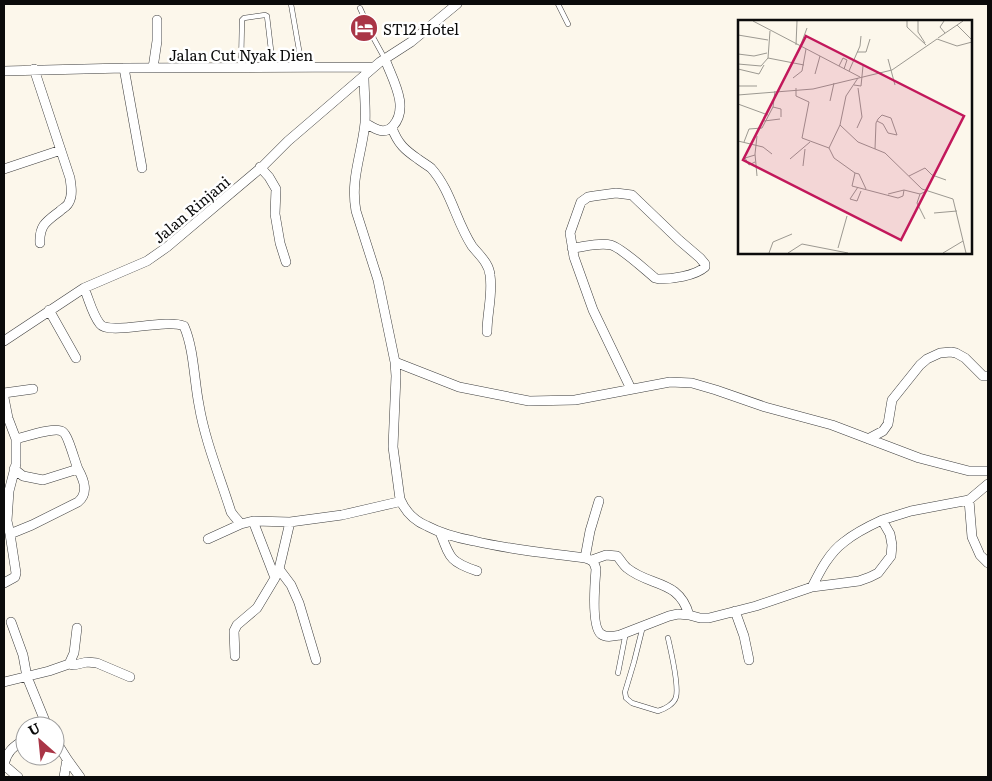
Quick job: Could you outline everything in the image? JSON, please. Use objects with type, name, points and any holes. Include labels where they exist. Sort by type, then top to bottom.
[{"type":"street","points":[[374,67],[411,42],[457,4]]},
{"type":"street","points":[[153,68],[157,41],[157,20]]},
{"type":"street","points":[[365,122],[384,132],[392,128],[400,113],[400,101],[396,86],[385,59]]},
{"type":"street","name":"Jalan Cut Nyak Dien","points":[[4,71],[124,68],[374,67]]},
{"type":"street","name":"Jalan Rinjani","points":[[4,341],[84,288],[147,261],[167,247],[374,67]]},
{"type":"street","points":[[124,68],[142,168]]},
{"type":"street","points":[[34,69],[70,178],[71,197],[69,204],[43,226],[39,233],[40,243]]},
{"type":"street","points":[[364,77],[365,122],[355,179],[354,200],[378,280],[395,362],[393,447],[400,499],[404,508],[425,526],[452,536],[487,544],[588,559],[606,554],[617,556],[626,568],[673,590],[686,606],[688,615]]},
{"type":"street","points":[[392,128],[400,145],[407,152],[430,167],[444,187],[465,235],[486,264],[490,274],[487,332]]},
{"type":"street","points":[[4,169],[61,150]]},
{"type":"street","points":[[260,167],[276,189],[275,214],[280,243],[286,262]]},
{"type":"street","points":[[572,248],[601,244],[611,245],[618,248],[655,278],[659,279],[692,274],[702,270],[705,264],[632,195],[616,193],[588,197],[581,202],[570,233],[572,248],[581,281],[592,310],[630,390]]},
{"type":"street","points":[[84,288],[94,314],[103,327],[115,329],[166,323],[178,323],[184,326],[193,364],[199,406],[210,447],[231,512],[241,524]]},
{"type":"street","points":[[49,310],[76,358]]},
{"type":"street","points":[[868,439],[883,431],[888,424],[892,400],[920,365],[931,356],[940,353],[956,353],[965,358],[983,376],[988,376]]},
{"type":"street","points":[[395,362],[459,387],[529,401],[576,400],[670,382],[692,383],[765,407],[832,425],[919,458],[969,471],[988,470]]},
{"type":"street","points":[[4,393],[33,389]]},
{"type":"street","points":[[4,398],[8,418],[16,439],[14,468],[6,492],[7,521],[16,574],[15,577],[4,583]]},
{"type":"street","points":[[10,534],[78,502],[83,498],[84,491],[84,482],[67,437],[63,432],[60,430],[42,432],[16,439]]},
{"type":"street","points":[[14,468],[23,476],[43,480],[78,469]]},
{"type":"street","points":[[812,587],[834,551],[863,529],[882,520],[911,511],[969,500],[988,484]]},
{"type":"street","points":[[208,538],[253,521],[290,522],[392,504],[400,499]]},
{"type":"street","points":[[969,500],[972,537],[980,555],[988,563]]},
{"type":"street","points":[[588,559],[590,532],[599,501]]},
{"type":"street","points":[[588,559],[595,564],[596,569],[594,606],[599,633],[602,636],[612,636],[669,616],[678,614],[709,618],[756,606],[812,587],[859,581],[878,573],[891,556],[892,550],[890,534],[882,520]]},
{"type":"street","points":[[253,521],[276,578]]},
{"type":"street","points":[[235,656],[234,631],[237,625],[257,608],[276,578],[290,522]]},
{"type":"street","points":[[440,532],[446,548],[455,562],[477,571]]},
{"type":"street","points":[[280,568],[291,585],[299,603],[316,660]]},
{"type":"street","points":[[735,611],[744,636],[749,660]]},
{"type":"street","points":[[11,622],[23,654],[27,677],[43,716]]},
{"type":"street","points":[[68,664],[74,653],[77,628]]},
{"type":"street","points":[[4,682],[68,664],[74,665],[87,662],[96,662],[130,677]]},
{"type":"street","points":[[15,746],[6,756],[4,766],[18,777]]},
{"type":"street","points":[[64,777],[66,759]]},
{"type":"street","points":[[66,759],[80,777]]},
{"type":"lane","points":[[291,4],[302,67]]},
{"type":"lane","points":[[558,4],[568,24]]},
{"type":"lane","points":[[360,8],[385,59]]},
{"type":"lane","points":[[241,67],[242,20],[244,18],[264,15],[267,16],[273,67]]},
{"type":"lane","points":[[241,57],[272,56]]},
{"type":"lane","points":[[643,626],[625,692],[626,698],[632,703],[658,711],[666,708],[676,698],[675,678],[668,638]]},
{"type":"lane","points":[[618,673],[626,632]]},
{"type":"place","name":"ST12 Hotel","points":[[364,28]]}]
